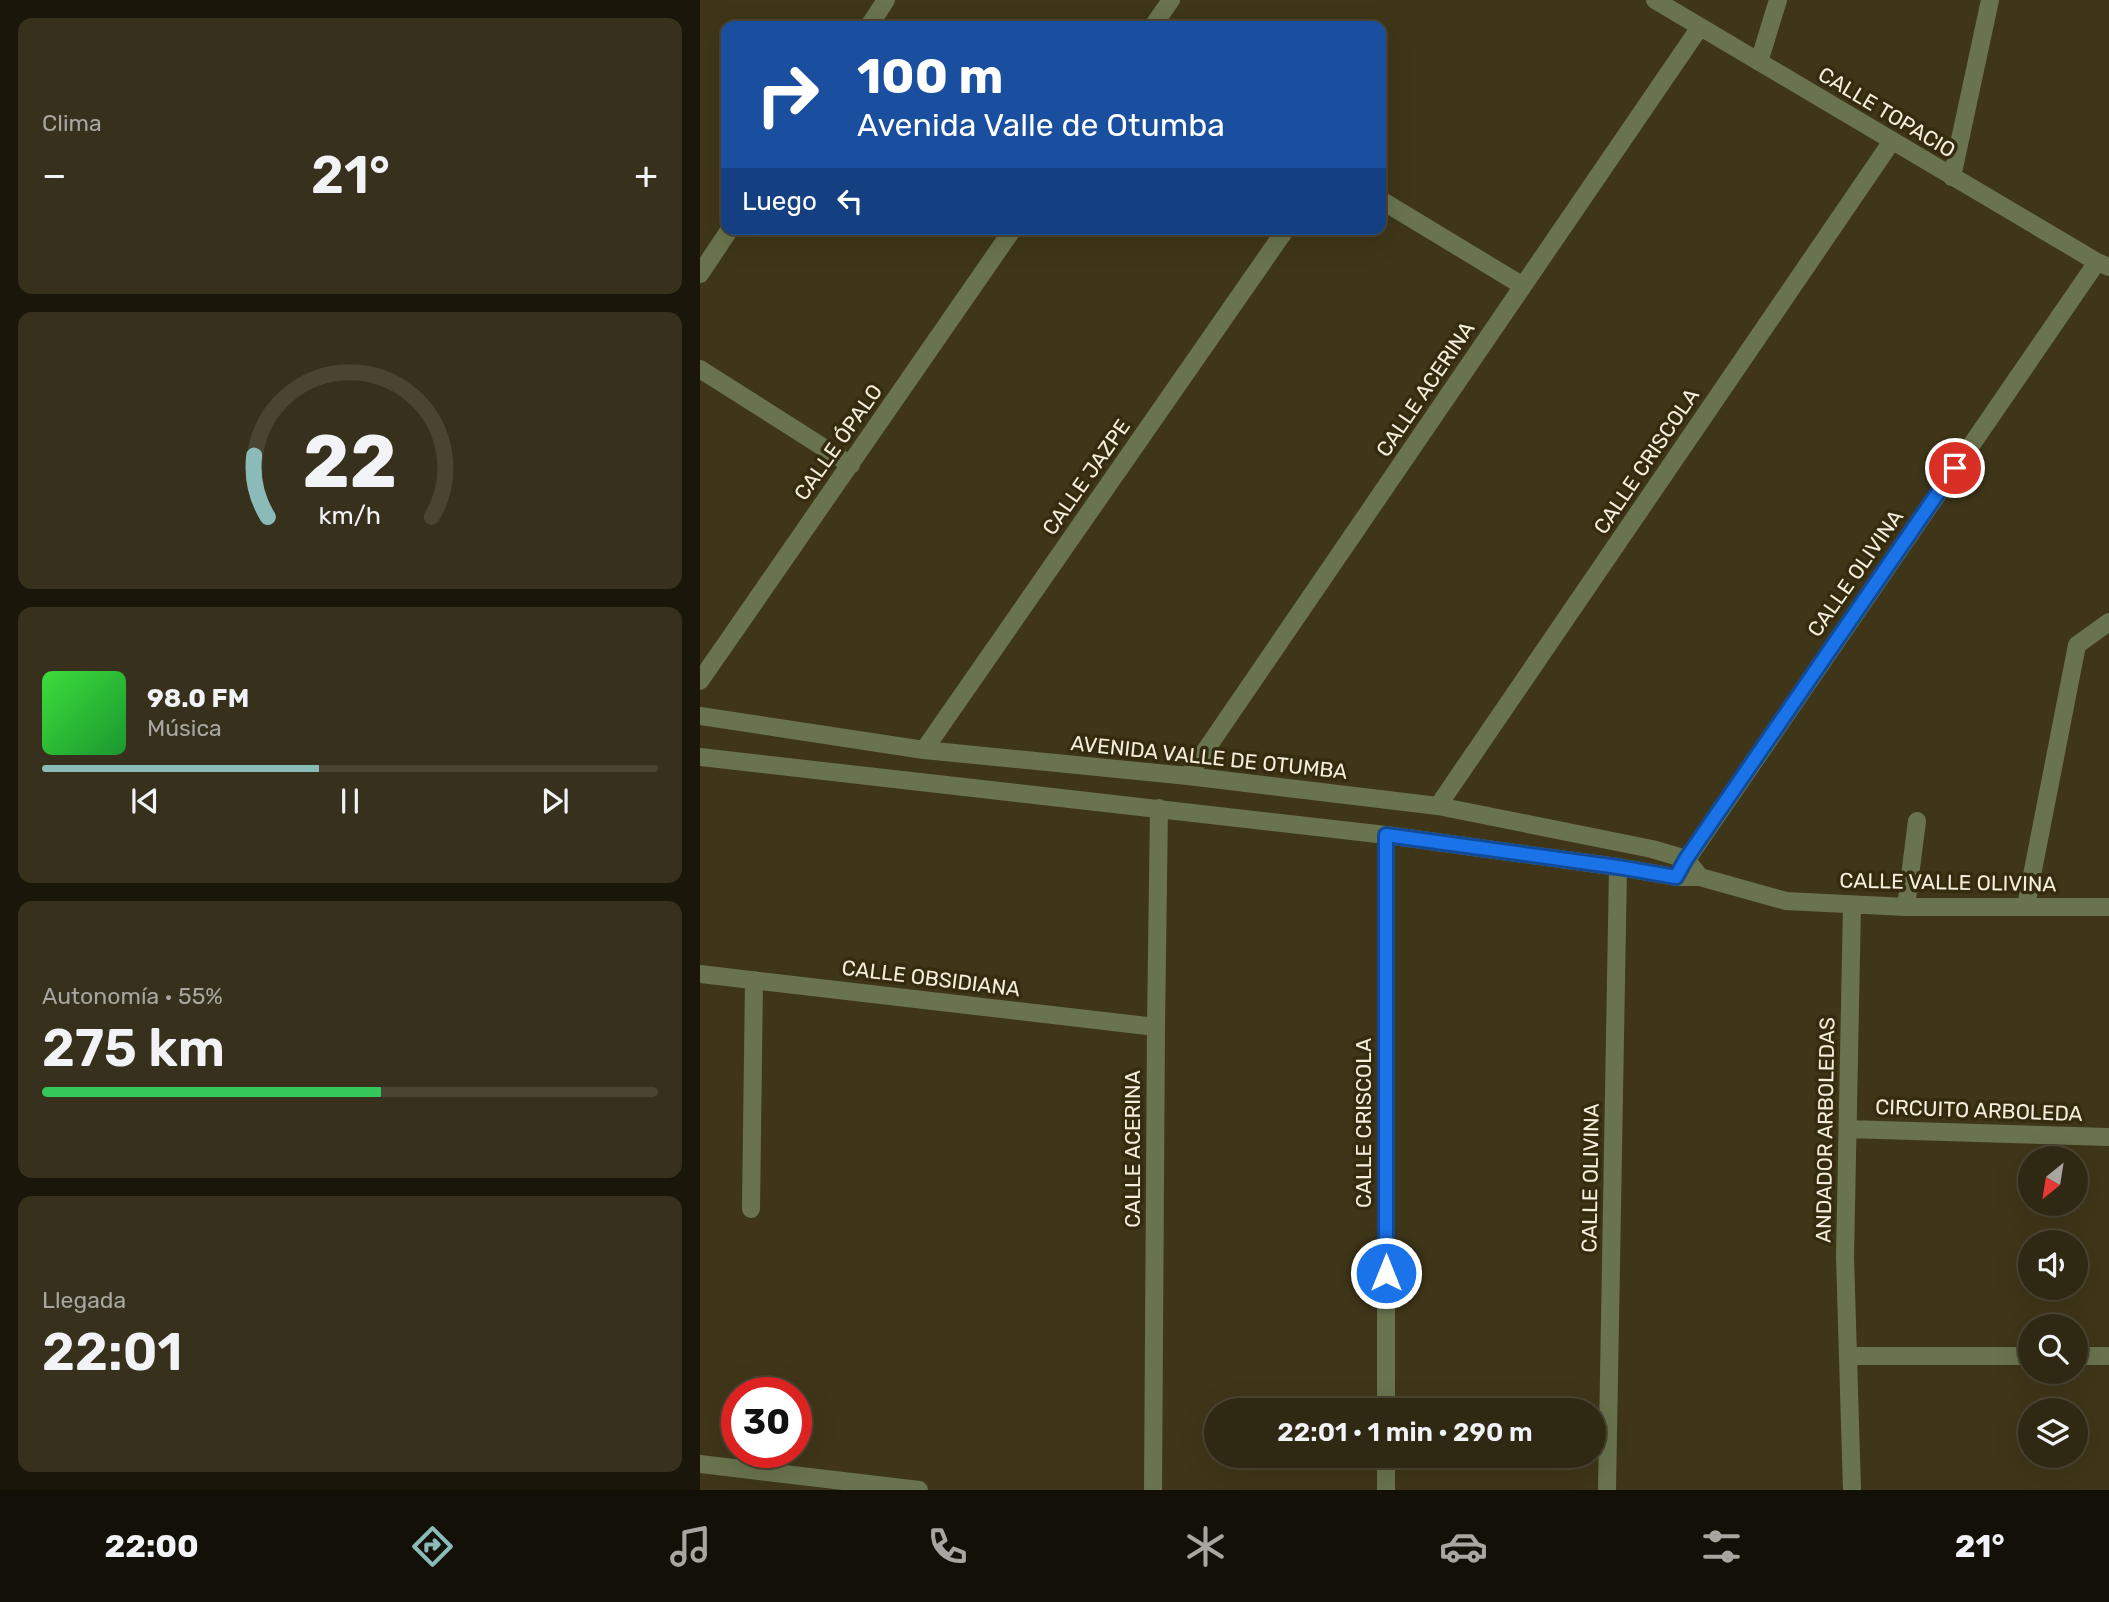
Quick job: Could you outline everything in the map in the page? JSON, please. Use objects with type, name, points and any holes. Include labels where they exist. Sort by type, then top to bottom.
[{"type":"street","points":[[872,21],[887,0]]},
{"type":"street","points":[[1156,21],[1171,0]]},
{"type":"street","name":"CALLE TOPACIO","points":[[1655,0],[2103,264]]},
{"type":"street","points":[[1759,62],[1778,0]]},
{"type":"street","points":[[1952,177],[1990,0]]},
{"type":"street","name":"CALLE ACERINA","points":[[1188,776],[1700,27]]},
{"type":"street","name":"CALLE CRISCOLA","points":[[1438,806],[1892,141]]},
{"type":"street","points":[[1386,203],[1523,286]]},
{"type":"street","points":[[700,274],[726,235]]},
{"type":"street","name":"CALLE ÓPALO","points":[[700,681],[1009,235]]},
{"type":"street","name":"CALLE JAZPE","points":[[924,750],[1282,235]]},
{"type":"street","name":"CALLE OLIVINA","points":[[1676,877],[2103,264]]},
{"type":"street","points":[[700,369],[850,465]]},
{"type":"street","points":[[2026,906],[2077,645],[2109,622]]},
{"type":"street","name":"AVENIDA VALLE DE OTUMBA","points":[[700,716],[924,750],[1188,776],[1438,806],[1652,849],[1686,859]]},
{"type":"street","points":[[700,757],[1386,835],[1676,877],[1700,877]]},
{"type":"street","name":"CALLE ACERINA","points":[[1153,1490],[1159,808]]},
{"type":"street","points":[[1906,907],[1917,821]]},
{"type":"street","name":"CALLE CRISCOLA","points":[[1386,835],[1386,1398]]},
{"type":"street","points":[[1686,859],[1700,877]]},
{"type":"street","name":"CALLE OLIVINA","points":[[1607,1490],[1618,867]]},
{"type":"street","name":"CALLE VALLE OLIVINA","points":[[1700,877],[1786,901],[1906,907],[2109,907]]},
{"type":"street","name":"ANDADOR ARBOLEDAS","points":[[1852,905],[1845,1257],[1852,1490]]},
{"type":"street","name":"CALLE OBSIDIANA","points":[[700,974],[1156,1027]]},
{"type":"street","points":[[751,1209],[754,980]]},
{"type":"street","name":"CIRCUITO ARBOLEDA","points":[[1848,1129],[2109,1137]]},
{"type":"street","points":[[1848,1356],[2018,1356]]},
{"type":"street","points":[[2088,1356],[2109,1356]]},
{"type":"street","points":[[700,1464],[919,1490]]},
{"type":"street","points":[[1386,1468],[1386,1490]]},
{"type":"route","points":[[1386,1273],[1386,835],[1676,877],[1955,468]]}]
